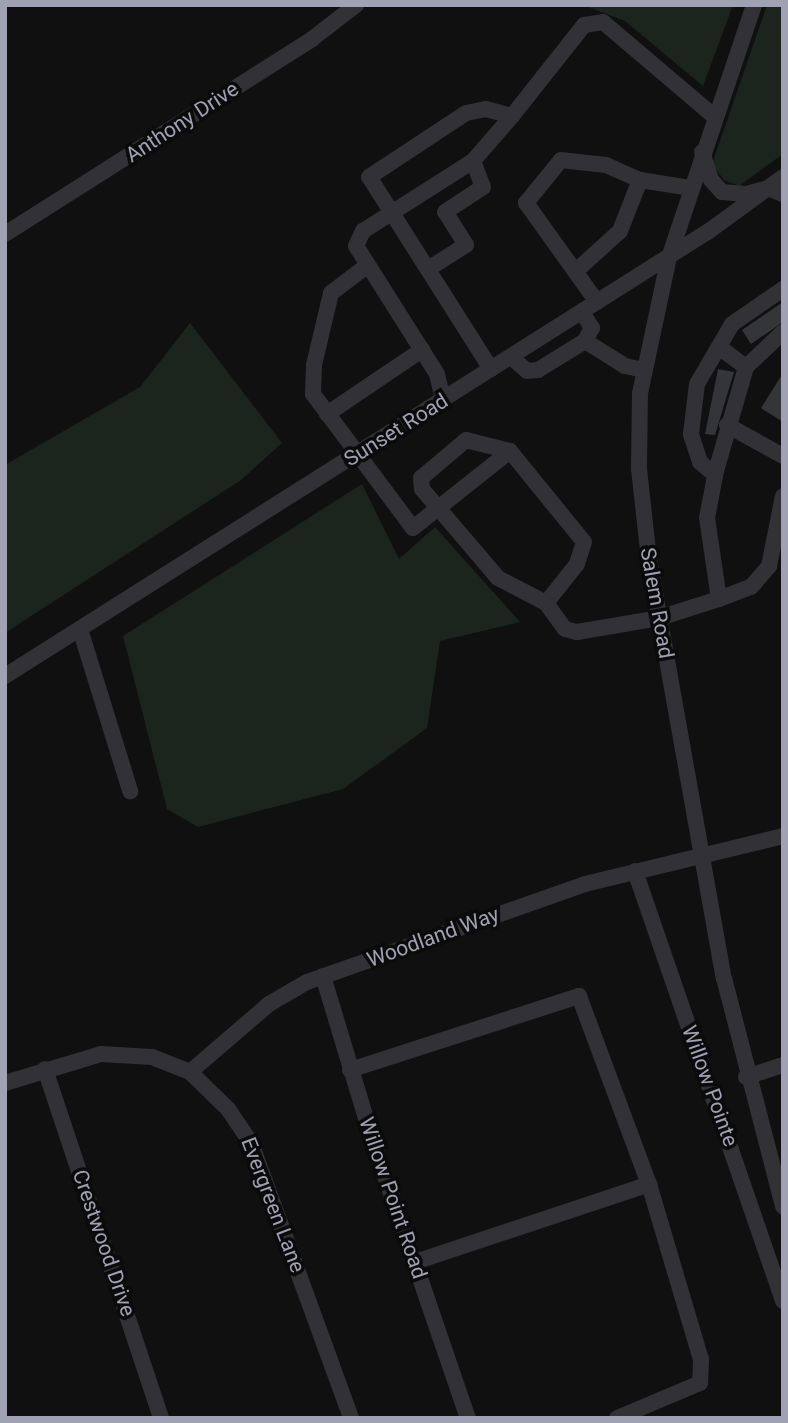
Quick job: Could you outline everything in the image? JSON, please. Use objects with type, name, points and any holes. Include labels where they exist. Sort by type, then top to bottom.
[{"type":"street","name":"Anthony Drive","points":[[5,234],[312,39],[356,5]]},
{"type":"street","name":"Salem Road","points":[[754,5],[702,152],[669,257],[644,370],[639,411],[640,491],[659,618],[746,1077],[783,1206]]},
{"type":"street","points":[[443,400],[438,374],[356,246],[363,231],[473,161],[584,25],[603,22],[715,116]]},
{"type":"street","points":[[491,369],[369,177],[466,113],[486,109],[512,116]]},
{"type":"street","points":[[702,152],[711,180],[722,192],[746,194],[775,191]]},
{"type":"street","points":[[597,302],[577,270],[526,203],[561,160],[606,165],[640,180],[691,188]]},
{"type":"street","points":[[428,269],[466,245],[444,212],[483,187],[473,161]]},
{"type":"street","name":"Sunset Road","points":[[5,677],[775,191],[783,177]]},
{"type":"street","points":[[577,270],[620,231],[640,180]]},
{"type":"street","points":[[368,265],[331,293],[314,365],[313,394],[355,455],[413,528],[510,451]]},
{"type":"street","points":[[715,475],[700,462],[691,434],[697,384],[732,324],[783,289]]},
{"type":"street","points":[[511,357],[527,370],[538,370],[585,341],[592,328],[582,312]]},
{"type":"street","points":[[719,599],[707,518],[715,475],[727,425],[746,367],[783,332]]},
{"type":"street","points":[[585,341],[625,366],[644,370]]},
{"type":"street","points":[[719,347],[746,367]]},
{"type":"street","points":[[327,414],[422,350]]},
{"type":"street","points":[[727,425],[783,456]]},
{"type":"street","points":[[546,603],[576,564],[584,542],[510,451],[466,440],[421,478],[438,509],[498,578],[546,603],[570,632],[659,618],[751,587],[769,566],[783,496]]},
{"type":"street","points":[[80,629],[130,791]]},
{"type":"street","name":"Woodland Way","points":[[190,1072],[269,1004],[323,976],[635,871],[703,859],[783,836]]},
{"type":"street","name":"Willow Pointe","points":[[635,871],[783,1301]]},
{"type":"street","name":"Willow Point Road","points":[[323,976],[350,1070],[468,1418]]},
{"type":"street","points":[[350,1070],[579,996],[649,1184],[701,1359],[700,1383],[617,1418]]},
{"type":"street","name":"Evergreen Lane","points":[[5,1083],[101,1054],[127,1054],[165,1061],[190,1072],[229,1109],[251,1143],[351,1418]]},
{"type":"street","points":[[746,1077],[783,1065]]},
{"type":"street","name":"Crestwood Drive","points":[[45,1069],[161,1418]]},
{"type":"street","points":[[415,1262],[649,1184]]},
{"type":"shaded area","points":[[583,5],[733,5],[703,86],[625,21]]},
{"type":"shaded area","points":[[767,5],[783,5],[783,154],[739,186],[724,180],[712,164]]},
{"type":"shaded area","points":[[190,323],[282,443],[241,480],[5,633],[5,465],[140,387]]},
{"type":"shaded area","points":[[362,484],[399,559],[435,527],[520,622],[440,641],[427,728],[343,789],[198,827],[167,809],[123,636]]},
{"type":"building","points":[[783,302],[783,322],[751,344],[742,330]]},
{"type":"building","points":[[718,369],[734,372],[715,435],[705,434]]},
{"type":"building","points":[[783,373],[783,422],[761,408]]}]
